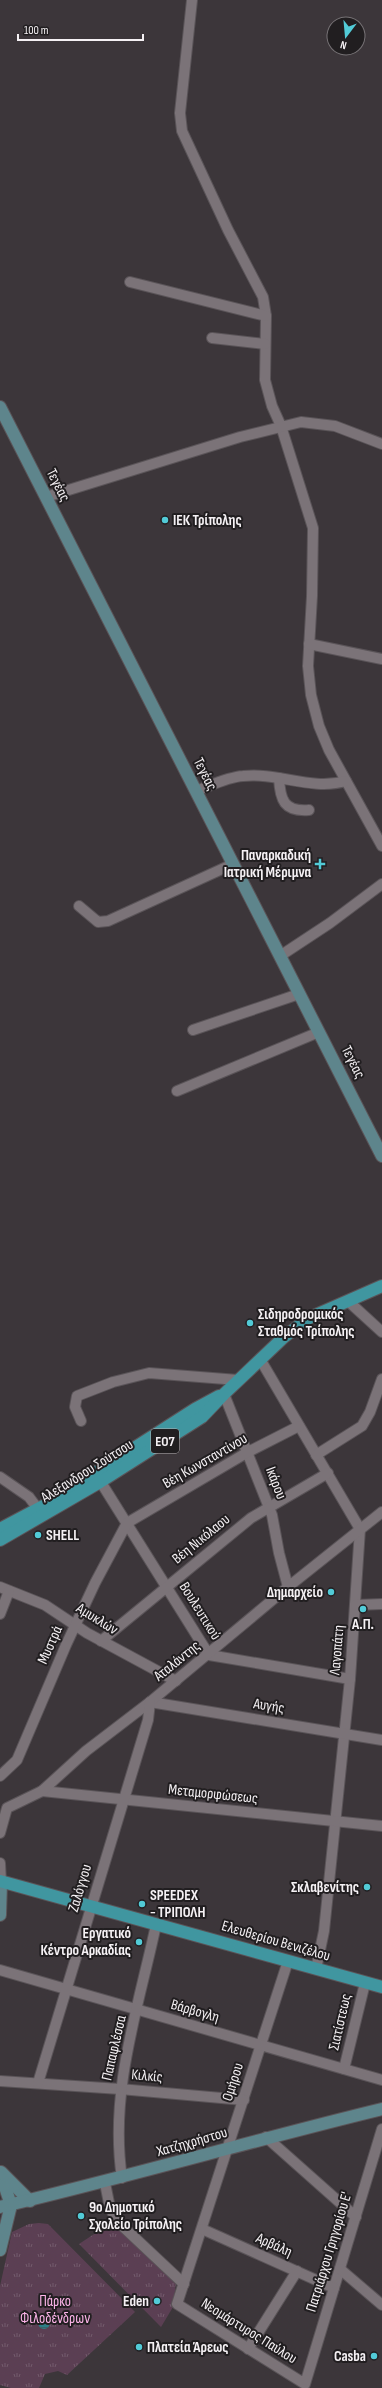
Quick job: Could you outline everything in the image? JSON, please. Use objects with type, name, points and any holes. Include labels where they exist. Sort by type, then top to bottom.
[{"type":"main road","name":"Τεγέας","points":[[1,411],[382,1156]]},
{"type":"main road","name":"Αλεξανδρου Σούτσου","points":[[0,1540],[98,1478],[195,1409],[224,1394],[260,1359],[309,1318],[382,1286]]},
{"type":"main road","name":"Αλεξανδρου Σούτσου","points":[[348,1301],[382,1293]]},
{"type":"main road","name":"Αλεξανδρου Σούτσου","points":[[0,1529],[98,1478]]},
{"type":"main road","name":"Ελευθερίου Βενιζέλου","points":[[0,1882],[382,1987]]},
{"type":"main road","points":[[0,1882],[0,1915]]},
{"type":"main road","name":"Χατζηχρήστου","points":[[3,2204],[30,2201],[105,2183],[228,2148],[382,2109]]},
{"type":"main road","points":[[0,2172],[30,2201]]},
{"type":"main road","points":[[0,2172],[3,2204],[8,2219],[0,2250]]},
{"type":"street","points":[[192,0],[181,99],[182,130],[224,223],[263,297],[266,316],[265,380],[272,406],[282,426],[313,528],[312,596],[309,644],[311,695],[319,726],[346,781],[382,846]]},
{"type":"street","points":[[130,282],[266,316]]},
{"type":"street","points":[[212,338],[265,344]]},
{"type":"street","points":[[46,497],[282,426],[301,422],[316,422],[336,426],[382,444]]},
{"type":"street","points":[[309,644],[382,659]]},
{"type":"street","points":[[196,791],[242,776],[279,778],[326,785],[346,781]]},
{"type":"street","points":[[279,778],[280,796],[286,806],[296,810],[309,810]]},
{"type":"street","points":[[79,906],[98,922],[108,921],[233,864]]},
{"type":"street","points":[[280,956],[330,923],[382,884]]},
{"type":"street","points":[[193,1030],[299,994]]},
{"type":"street","points":[[178,1091],[319,1032]]},
{"type":"street","points":[[348,1301],[382,1332]]},
{"type":"street","points":[[260,1359],[360,1529]]},
{"type":"street","points":[[81,1421],[75,1407],[77,1396],[138,1375],[153,1372],[171,1376],[209,1376],[238,1380]]},
{"type":"street","points":[[316,1455],[362,1426],[370,1412],[382,1378]]},
{"type":"street","name":"Ικάρου","points":[[224,1394],[269,1507],[288,1587]]},
{"type":"street","name":"Βέη Κωνσταντίνου","points":[[127,1523],[248,1452],[299,1426]]},
{"type":"street","name":"Βέη Νικόλαου","points":[[101,1641],[251,1518],[328,1473]]},
{"type":"street","points":[[0,1477],[29,1497],[38,1509]]},
{"type":"street","name":"Βουλευτικού","points":[[98,1478],[209,1655],[350,1680]]},
{"type":"street","name":"Αταλάντης","points":[[0,1833],[4,1806],[42,1791],[86,1751],[209,1655],[288,1587],[382,1512]]},
{"type":"street","name":"Μυστρά","points":[[0,1776],[4,1765],[15,1764],[25,1744],[75,1625],[127,1523]]},
{"type":"street","name":"Λαγοπάτη","points":[[316,1969],[324,1931],[350,1680],[360,1529]]},
{"type":"street","points":[[0,1614],[5,1589]]},
{"type":"street","name":"Αμυκλών","points":[[5,1589],[45,1605],[101,1641],[176,1681]]},
{"type":"street","points":[[356,1605],[382,1604]]},
{"type":"street","name":"Αυγής","points":[[150,1702],[382,1740]]},
{"type":"street","name":"Ζαλόγγου","points":[[38,2083],[90,1906],[148,1720],[150,1702]]},
{"type":"street","name":"Μεταμορφώσεως","points":[[42,1791],[382,1826]]},
{"type":"street","points":[[0,1863],[0,1882]]},
{"type":"street","name":"Παπαφλέσσα","points":[[122,2178],[117,2140],[120,2089],[156,1925]]},
{"type":"street","name":"Ομήρου","points":[[177,2304],[288,1961]]},
{"type":"street","name":"Βάρβογλη","points":[[0,1970],[382,2080]]},
{"type":"street","name":"Σιατίστεως","points":[[344,2069],[365,1983]]},
{"type":"street","name":"Κιλκίς","points":[[0,2082],[38,2083],[120,2089],[244,2100]]},
{"type":"street","name":"Πατριάρχου Γρηγορίου Ε'","points":[[306,2384],[380,2139],[382,2128]]},
{"type":"street","points":[[266,2138],[356,2217]]},
{"type":"street","points":[[105,2183],[110,2208],[117,2221],[184,2284]]},
{"type":"street","name":"Αρβάλη","points":[[202,2229],[334,2288]]},
{"type":"street","points":[[340,2269],[382,2305]]},
{"type":"street","points":[[248,2349],[297,2271]]},
{"type":"street","name":"Νεομάρτυρος Παύλου","points":[[177,2304],[306,2384]]},
{"type":"green space","points":[[114,2221],[176,2282],[173,2307],[161,2327],[79,2244]]},
{"type":"green space","name":"Πάρκο Φιλοδένδρων","points":[[29,2224],[48,2224],[135,2312],[67,2375],[58,2371],[45,2374],[39,2388],[11,2388],[0,2385],[0,2286],[12,2232]]},
{"type":"water","points":[[42,2317],[46,2317],[50,2323],[46,2329],[42,2329],[38,2325],[38,2321]]},
{"type":"place","name":"ΙΕΚ Τρίπολης","points":[[165,520]]},
{"type":"place","name":"Παναρκαδική Ιατρική Μέριμνα","points":[[320,864]]},
{"type":"place","name":"Σιδηροδρομικός Σταθμός Τρίπολης","points":[[250,1323]]},
{"type":"place","name":"SHELL","points":[[38,1535]]},
{"type":"place","name":"Δημαρχείο","points":[[331,1592]]},
{"type":"place","name":"Α.Π.","points":[[363,1609]]},
{"type":"place","name":"Σκλαβενίτης","points":[[367,1887]]},
{"type":"place","name":"SPEEDEX - ΤΡΙΠΟΛΗ","points":[[142,1904]]},
{"type":"place","name":"Εργατικό Κέντρο Αρκαδίας","points":[[139,1942]]},
{"type":"place","name":"9ο Δημοτικό Σχολείο Τρίπολης","points":[[81,2216]]},
{"type":"place","name":"Eden","points":[[157,2301]]},
{"type":"place","name":"Πλατεία Άρεως","points":[[139,2347]]},
{"type":"place","name":"Casba","points":[[374,2356]]}]
